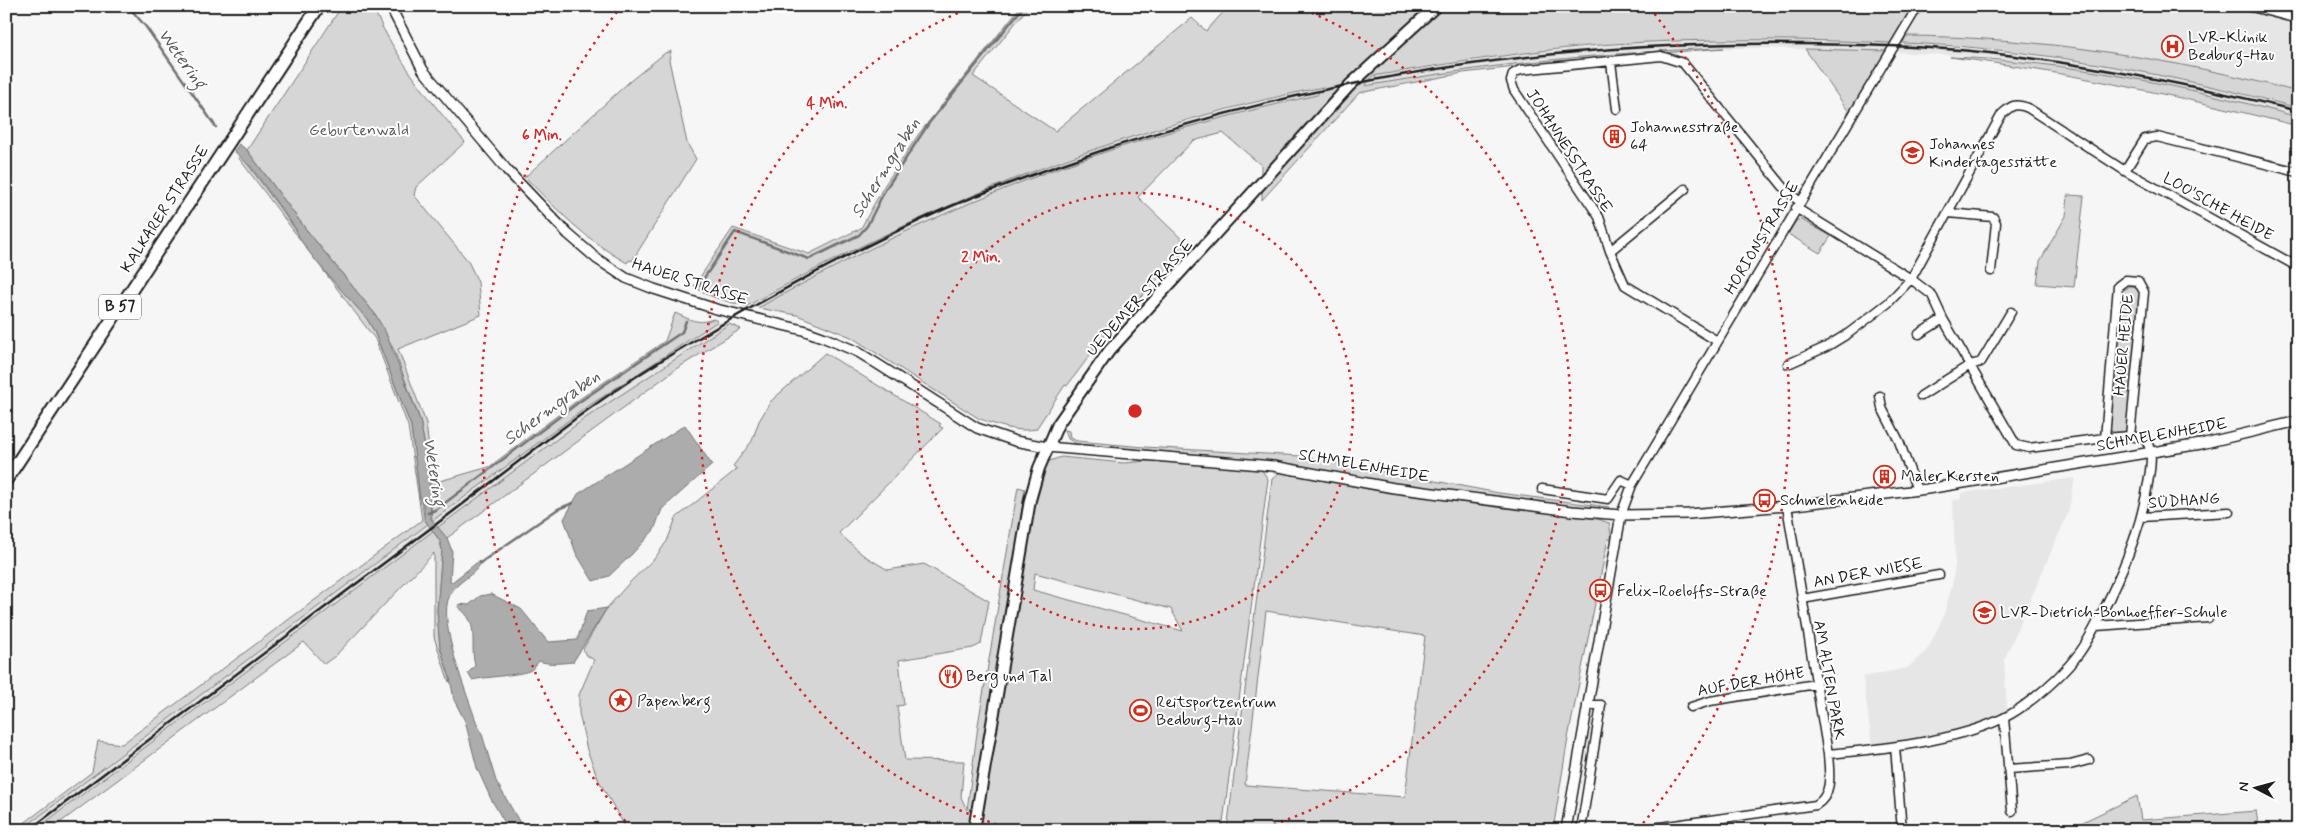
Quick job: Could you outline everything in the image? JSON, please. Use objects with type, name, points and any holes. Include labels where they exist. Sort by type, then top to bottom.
[{"type":"main road","name":"KALKARER STRASSE","points":[[6,480],[319,6]]},
{"type":"main road","name":"UEDEMER STRASSE","points":[[974,830],[1023,536],[1039,468],[1058,424],[1110,351],[1128,330],[1350,85],[1436,6]]},
{"type":"street","name":"HAUER STRASSE","points":[[390,6],[423,70],[507,170],[568,234],[597,260],[626,278],[654,289],[716,309],[803,330],[825,338],[879,365],[977,428],[1014,441],[1047,447]]},
{"type":"street","name":"HORIONSTRASSE","points":[[1621,515],[1632,484],[1918,6]]},
{"type":"street","points":[[2248,6],[2298,19]]},
{"type":"street","name":"JOHANNESSTRASSE","points":[[1717,341],[1625,285],[1610,251],[1599,217],[1514,90],[1511,81],[1513,74],[1520,70],[1661,56],[1683,63],[1798,205]]},
{"type":"street","points":[[1611,62],[1617,109]]},
{"type":"street","name":"LOO'SCHE HEIDE","points":[[1788,364],[1826,347],[1849,333],[1888,303],[1911,279],[2002,114],[2011,105],[2018,104],[2028,108],[2125,171],[2298,267]]},
{"type":"street","points":[[2125,171],[2145,139],[2157,137],[2298,172]]},
{"type":"street","points":[[1610,251],[1685,189]]},
{"type":"street","points":[[1798,205],[1911,279],[1932,295],[1943,319],[2016,445],[2029,448],[2130,436],[2142,438],[2147,443],[2150,453]]},
{"type":"street","points":[[1948,213],[1992,217],[1996,223],[1991,271]]},
{"type":"street","name":"HAUER HEIDE","points":[[2105,438],[2118,286],[2126,280],[2138,281],[2144,292],[2130,436]]},
{"type":"street","points":[[1921,396],[1970,365],[1981,362],[2011,312]]},
{"type":"street","points":[[1920,334],[1943,319]]},
{"type":"street","points":[[1880,396],[1882,408],[1898,441],[1917,490]]},
{"type":"street","name":"SCHMELENHEIDE","points":[[1047,447],[1273,466],[1414,491],[1572,511],[1621,515],[1688,514],[1787,506],[1917,490],[2150,453],[2230,438],[2298,421]]},
{"type":"street","name":"AM ALTEN PARK","points":[[1787,506],[1828,754],[1895,747],[1963,732],[2004,718],[2056,680],[2080,651],[2096,626],[2125,565],[2141,517],[2151,465],[2150,453]]},
{"type":"street","points":[[1542,489],[1608,499],[1621,480],[1632,484]]},
{"type":"street","name":"SÜDHANG","points":[[2141,517],[2229,512]]},
{"type":"street","points":[[1566,830],[1621,515]]},
{"type":"street","name":"AN DER WIESE","points":[[1802,599],[1939,575]]},
{"type":"street","points":[[2096,626],[2208,618]]},
{"type":"street","name":"AUF DER HÖHE","points":[[1691,707],[1710,701],[1816,684]]},
{"type":"street","points":[[1581,830],[1601,705],[1587,705]]},
{"type":"street","points":[[2004,718],[2012,810]]},
{"type":"street","points":[[1895,747],[1902,830]]},
{"type":"street","points":[[1653,828],[1816,805],[1823,801],[1828,792],[1828,754]]},
{"type":"street","points":[[2008,768],[2070,765],[2089,760]]},
{"type":"shaded area","name":"LVR-Klinik Bedburg-Hau","points":[[1924,6],[2298,6],[2298,92],[2262,82],[2091,51],[2000,40],[1906,36]]},
{"type":"shaded area","points":[[1784,38],[1892,43],[1888,51],[1745,48],[1644,50],[1567,57],[1364,86],[1373,76],[1526,53],[1661,41]]},
{"type":"shaded area","points":[[1903,43],[1996,51],[2086,63],[2178,79],[2298,108],[2298,117],[2174,87],[2085,71],[1992,58],[1897,52]]},
{"type":"shaded area","points":[[1324,87],[1317,95],[1179,130],[1113,150],[1011,186],[872,247],[758,308],[748,306],[869,241],[1009,179],[1112,143],[1177,124]]},
{"type":"shaded area","points":[[239,144],[247,150],[305,228],[375,314],[385,331],[420,420],[429,469],[431,519],[447,538],[452,551],[450,581],[452,582],[479,561],[481,563],[450,595],[447,607],[447,622],[455,658],[481,731],[496,781],[524,830],[509,830],[491,799],[477,768],[465,721],[454,700],[450,678],[440,647],[438,626],[437,610],[442,550],[440,541],[424,519],[424,507],[420,498],[411,426],[374,331],[367,319],[306,248],[296,229],[251,167],[234,151]]},
{"type":"shaded area","points":[[718,321],[729,324],[584,419],[437,528],[432,521],[584,409]]},
{"type":"shaded area","points":[[685,425],[712,465],[662,509],[654,530],[631,555],[609,576],[593,581],[576,553],[564,519],[578,494]]},
{"type":"shaded area","name":"LVR-Dietrich-Bonhoeffer-Schule","points":[[2075,478],[2068,513],[2004,660],[2007,712],[1995,718],[1957,730],[1872,745],[1863,677],[1907,668],[1923,655],[1929,647],[1943,617],[1952,586],[1955,565],[1953,500],[1961,499],[1961,493]]},
{"type":"shaded area","points":[[428,524],[433,531],[35,830],[21,830]]},
{"type":"shaded area","points":[[491,594],[521,609],[548,642],[577,640],[587,611],[607,608],[573,662],[551,663],[539,661],[527,672],[472,680],[468,673],[475,666],[472,627],[470,620],[458,607],[459,604],[469,605],[480,596]]},
{"type":"green space","name":"Geburtenwald","points":[[342,6],[369,6],[374,10],[393,46],[415,79],[465,142],[416,187],[414,195],[468,261],[478,282],[481,315],[398,349],[426,423],[433,483],[489,467],[578,400],[665,341],[675,313],[694,320],[708,321],[713,319],[718,321],[584,409],[432,521],[429,469],[420,420],[394,350],[375,314],[305,228],[247,150]]},
{"type":"green space","points":[[1021,6],[1029,6],[973,76],[1055,131],[1192,18],[1206,31],[1229,6],[1429,6],[1261,178],[1261,165],[1223,133],[1193,141],[1138,197],[1189,246],[1105,335],[1067,386],[1065,385],[1036,429],[1014,429],[999,426],[978,418],[851,337],[797,315],[758,308],[882,243],[1009,187],[1123,146],[1239,113],[1317,95],[1323,87],[1247,104],[1173,124],[1027,174],[955,203],[885,235],[815,269],[747,306],[712,297],[694,286],[733,228],[809,254],[861,228],[884,186],[918,135]]},
{"type":"green space","points":[[1443,6],[1912,6],[1892,43],[1752,40],[1613,44],[1522,53],[1373,76],[1365,86],[1499,66],[1589,56],[1724,48],[1567,61],[1463,73],[1359,93],[1262,200],[1262,189],[1355,87]]},
{"type":"green space","points":[[1906,36],[2005,40],[2054,45],[2202,69],[2298,92],[2298,108],[2201,84],[2102,65],[2002,50],[1903,43]]},
{"type":"green space","points":[[1805,49],[1888,51],[1849,112]]},
{"type":"green space","points":[[671,51],[669,60],[687,143],[696,159],[632,261],[629,260],[627,263],[586,235],[525,177],[629,82],[665,53]]},
{"type":"green space","points":[[1950,57],[2038,64],[2169,85],[2298,117],[2298,126],[2125,86],[2038,70]]},
{"type":"green space","points":[[241,155],[327,273],[367,319],[374,331],[411,426],[420,498],[428,524],[21,830],[15,830],[92,772],[98,741],[122,744],[422,520],[408,426],[375,339],[238,157]]},
{"type":"green space","points":[[2068,195],[2084,196],[2074,287],[2037,284],[2040,261],[2066,216]]},
{"type":"green space","points":[[1800,219],[1831,236],[1820,253],[1788,234],[1796,221]]},
{"type":"green space","points":[[2129,286],[2135,286],[2141,293],[2127,428],[2123,433],[2114,434],[2108,426],[2122,291]]},
{"type":"green space","points":[[729,324],[741,329],[676,369],[447,538],[437,528],[584,419]]},
{"type":"green space","points":[[825,353],[941,424],[939,426],[943,428],[839,533],[863,555],[888,570],[924,564],[989,601],[981,644],[973,648],[899,660],[904,705],[897,706],[905,760],[964,761],[961,797],[967,810],[978,725],[1018,487],[1025,489],[1004,625],[968,830],[627,830],[599,781],[587,750],[579,713],[579,695],[594,660],[585,654],[583,649],[607,608],[655,558],[667,541],[676,518],[737,469],[733,466],[752,441],[759,421],[771,401]]},
{"type":"green space","points":[[1065,430],[1069,431],[1070,438],[1077,441],[1144,447],[1301,456],[1499,493],[1609,507],[1606,510],[1465,494],[1235,458],[1077,444],[1068,439]]},
{"type":"green space","points":[[1061,457],[1124,463],[1158,460],[1261,469],[1268,479],[1222,830],[977,830],[1036,493],[1047,462]],"holes":[[[1035,573],[1171,609],[1183,631],[1033,590]]]},
{"type":"green space","points":[[1280,472],[1384,492],[1598,519],[1609,523],[1612,539],[1608,539],[1568,738],[1553,830],[1227,830],[1272,479]],"holes":[[[1266,611],[1425,636],[1405,797],[1245,785]]]},
{"type":"green space","points":[[433,531],[440,541],[442,550],[437,610],[440,647],[450,678],[449,682],[434,637],[434,553],[335,656],[324,664],[304,642],[50,830],[35,830]]},
{"type":"green space","points":[[2137,796],[2141,820],[2256,811],[2259,830],[2066,830]]},
{"type":"waterway","name":"Wetering","points":[[128,6],[146,27],[216,127]]},
{"type":"waterway","name":"Schermgraben","points":[[698,287],[735,232],[809,259],[859,235],[867,226],[885,190],[929,123],[1024,6]]},
{"type":"waterway","name":"Schermgraben","points":[[428,513],[437,509],[579,402],[682,332],[686,321]]},
{"type":"waterway","points":[[480,563],[558,509],[573,503]]},
{"type":"railway","points":[[29,830],[549,438],[633,378],[729,320],[798,282],[938,212],[1054,167],[1145,137],[1237,111],[1329,89],[1423,71],[1517,58],[1612,49],[1707,45],[1873,45],[1990,53],[2145,77],[2298,111]]},
{"type":"place","name":"LVR-Klinik Bedburg-Hau","points":[[2172,46]]},
{"type":"place","name":"Johannesstraße 64","points":[[1614,136]]},
{"type":"place","name":"Johannes Kindertagesstätte","points":[[1913,153]]},
{"type":"place","name":"Maler Kersten","points":[[1885,476]]},
{"type":"place","name":"Schmelenheide","points":[[1764,500]]},
{"type":"place","name":"Felix-Roeloffs-Straße","points":[[1601,591]]},
{"type":"place","name":"LVR-Dietrich-Bonhoeffer-Schule","points":[[1984,612]]},
{"type":"place","name":"Berg und Tal","points":[[950,676]]},
{"type":"place","name":"Papenberg","points":[[621,701]]},
{"type":"place","name":"Reitsportzentrum Bedburg-Hau","points":[[1140,711]]}]
